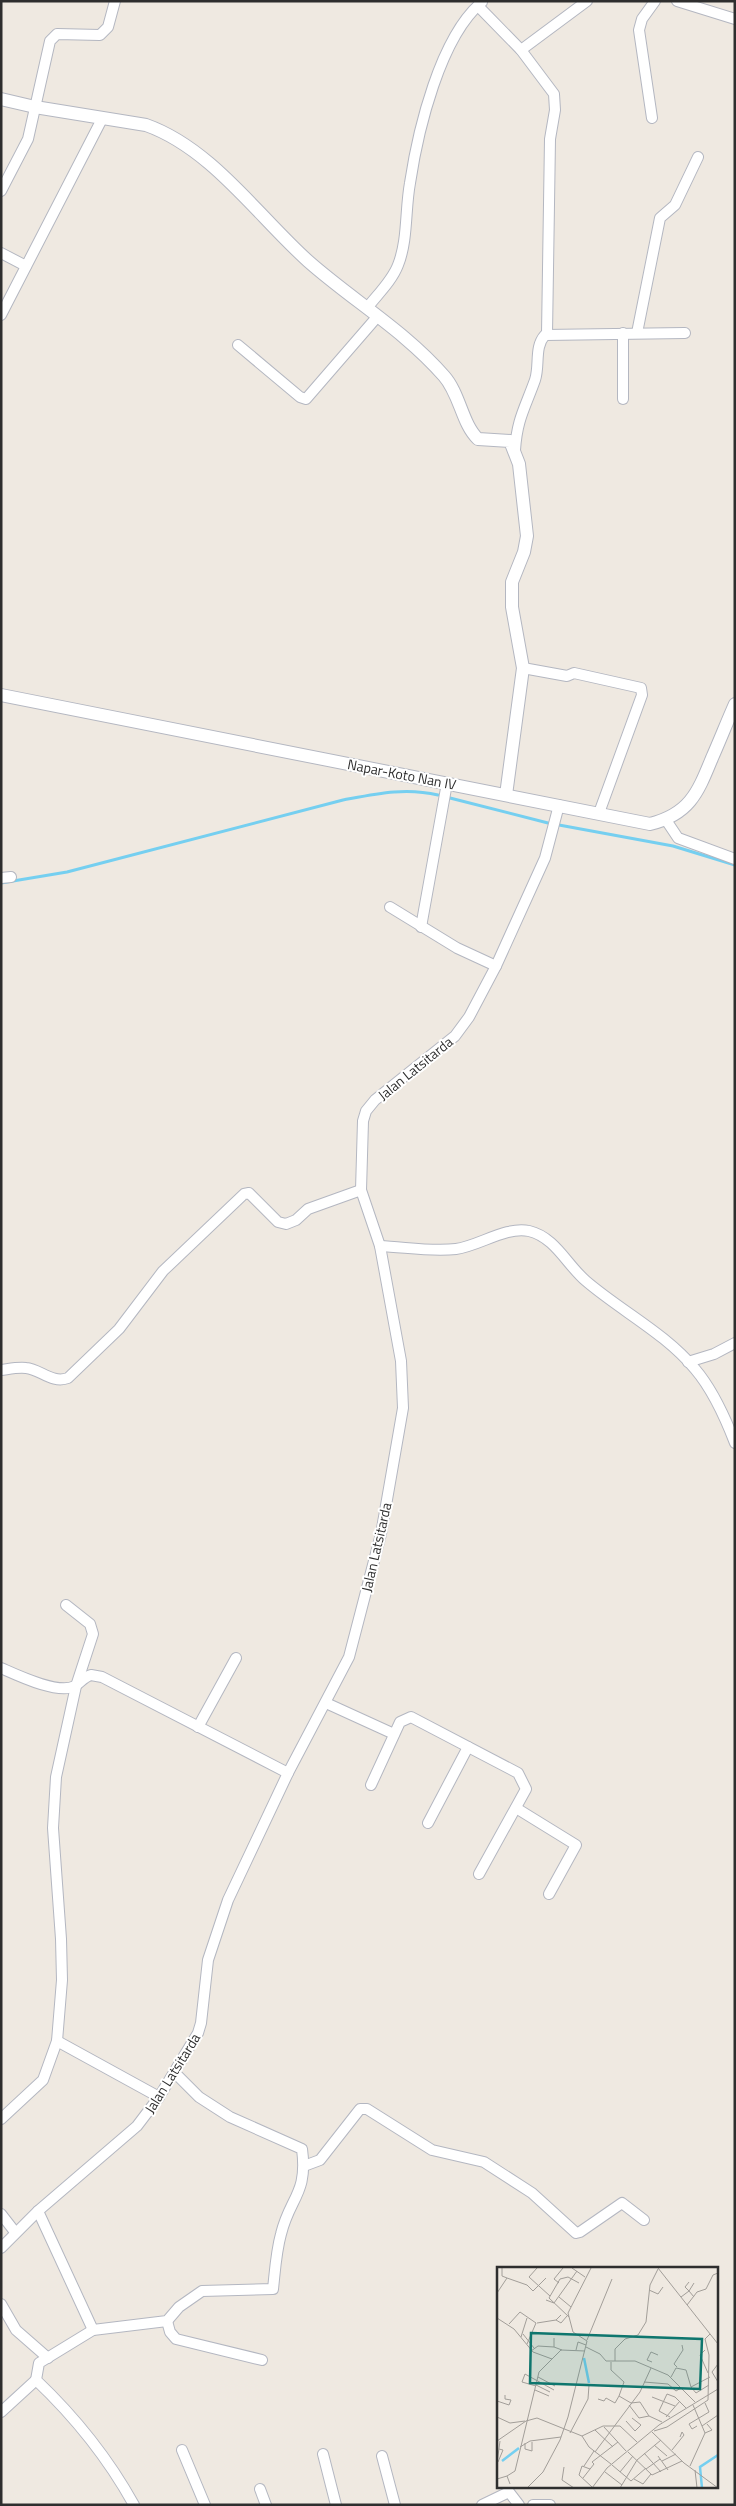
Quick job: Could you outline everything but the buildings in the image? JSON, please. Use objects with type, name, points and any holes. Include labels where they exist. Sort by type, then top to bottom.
[{"type":"street","points":[[1,191],[28,139],[50,41],[57,34],[100,35],[108,27],[115,1]]},
{"type":"street","points":[[521,50],[587,1]]},
{"type":"street","points":[[652,118],[639,30],[642,19],[655,1]]},
{"type":"street","points":[[677,1],[735,20]]},
{"type":"street","points":[[238,345],[300,397],[306,398],[372,312],[400,261],[410,183],[430,98],[453,39],[480,3],[521,50],[554,94],[556,101],[550,139],[548,334],[540,343],[535,379],[518,421],[513,448],[519,464],[527,536],[524,552],[515,572],[512,588],[522,668],[506,795]]},
{"type":"street","points":[[1,99],[35,107],[146,125],[183,143],[209,164],[308,261],[432,363],[446,378],[456,393],[474,436],[483,440],[501,439],[513,448]]},
{"type":"street","points":[[1,315],[102,118]]},
{"type":"street","points":[[637,334],[660,218],[675,205],[698,157]]},
{"type":"street","points":[[1,253],[26,266]]},
{"type":"street","points":[[623,333],[623,398]]},
{"type":"street","points":[[548,334],[685,333]]},
{"type":"street","points":[[522,668],[567,676],[574,673],[641,688],[642,695],[599,813]]},
{"type":"street","name":"Napar-Koto Nan IV","points":[[1,695],[650,824],[666,820]]},
{"type":"street","points":[[735,704],[697,793],[685,807],[666,820],[678,838],[735,859]]},
{"type":"street","points":[[421,927],[447,783]]},
{"type":"street","name":"Jalan Latsitarda","points":[[1,2248],[38,2211],[137,2126],[159,2097],[198,2033],[201,2023],[208,1960],[228,1900],[288,1774],[349,1657],[381,1534],[403,1408],[401,1361],[380,1246],[354,1192],[366,1111],[375,1100],[454,1036],[478,1003],[545,858],[559,805]]},
{"type":"street","points":[[390,907],[421,927],[496,966]]},
{"type":"street","points":[[1,1370],[27,1368],[52,1378],[62,1380],[68,1378],[119,1329],[163,1271],[244,1194],[249,1193],[278,1222],[286,1224],[296,1220],[308,1209],[354,1192]]},
{"type":"street","points":[[380,1246],[455,1249],[474,1246],[519,1230],[536,1233],[560,1252],[586,1281],[652,1330],[688,1362],[706,1384],[735,1443]]},
{"type":"street","points":[[688,1362],[714,1354],[735,1343]]},
{"type":"street","points":[[1,2119],[43,2080],[57,2040],[62,1980],[54,1820],[56,1777],[77,1684],[93,1634],[90,1624],[66,1605]]},
{"type":"street","points":[[198,1727],[236,1658]]},
{"type":"street","points":[[1,1668],[48,1686],[77,1684],[87,1676],[102,1677],[288,1774]]},
{"type":"street","points":[[326,1703],[394,1734]]},
{"type":"street","points":[[371,1786],[400,1722],[411,1716],[518,1773],[526,1788],[479,1874]]},
{"type":"street","points":[[428,1823],[468,1747]]},
{"type":"street","points":[[516,1808],[576,1845],[549,1894]]},
{"type":"street","points":[[57,2040],[159,2097]]},
{"type":"street","points":[[3,2408],[36,2380],[39,2362],[92,2330],[167,2321],[179,2307],[202,2291],[273,2288],[281,2233],[302,2186],[304,2166],[302,2149],[230,2117],[199,2097],[174,2072]]},
{"type":"street","points":[[304,2166],[320,2160],[360,2109],[367,2109],[432,2150],[478,2160],[498,2170],[538,2198],[576,2233],[622,2203],[644,2220]]},
{"type":"street","points":[[38,2211],[92,2330]]},
{"type":"street","points":[[1,2214],[15,2232]]},
{"type":"street","points":[[1,2304],[16,2330],[48,2358]]},
{"type":"street","points":[[167,2321],[170,2332],[176,2339],[262,2360]]},
{"type":"street","points":[[36,2380],[67,2409],[117,2474],[134,2505]]},
{"type":"street","points":[[182,2450],[205,2505]]},
{"type":"street","points":[[323,2454],[336,2505]]},
{"type":"street","points":[[382,2456],[395,2505]]},
{"type":"street","points":[[260,2489],[266,2505]]},
{"type":"street","points":[[484,2504],[509,2492],[519,2505]]},
{"type":"street","points":[[533,2505],[550,2505]]},
{"type":"waterway","points":[[1,883],[67,872],[343,800],[402,791],[438,795]]},
{"type":"waterway","points":[[450,798],[548,823]]},
{"type":"waterway","points":[[559,825],[673,846],[735,865]]}]
